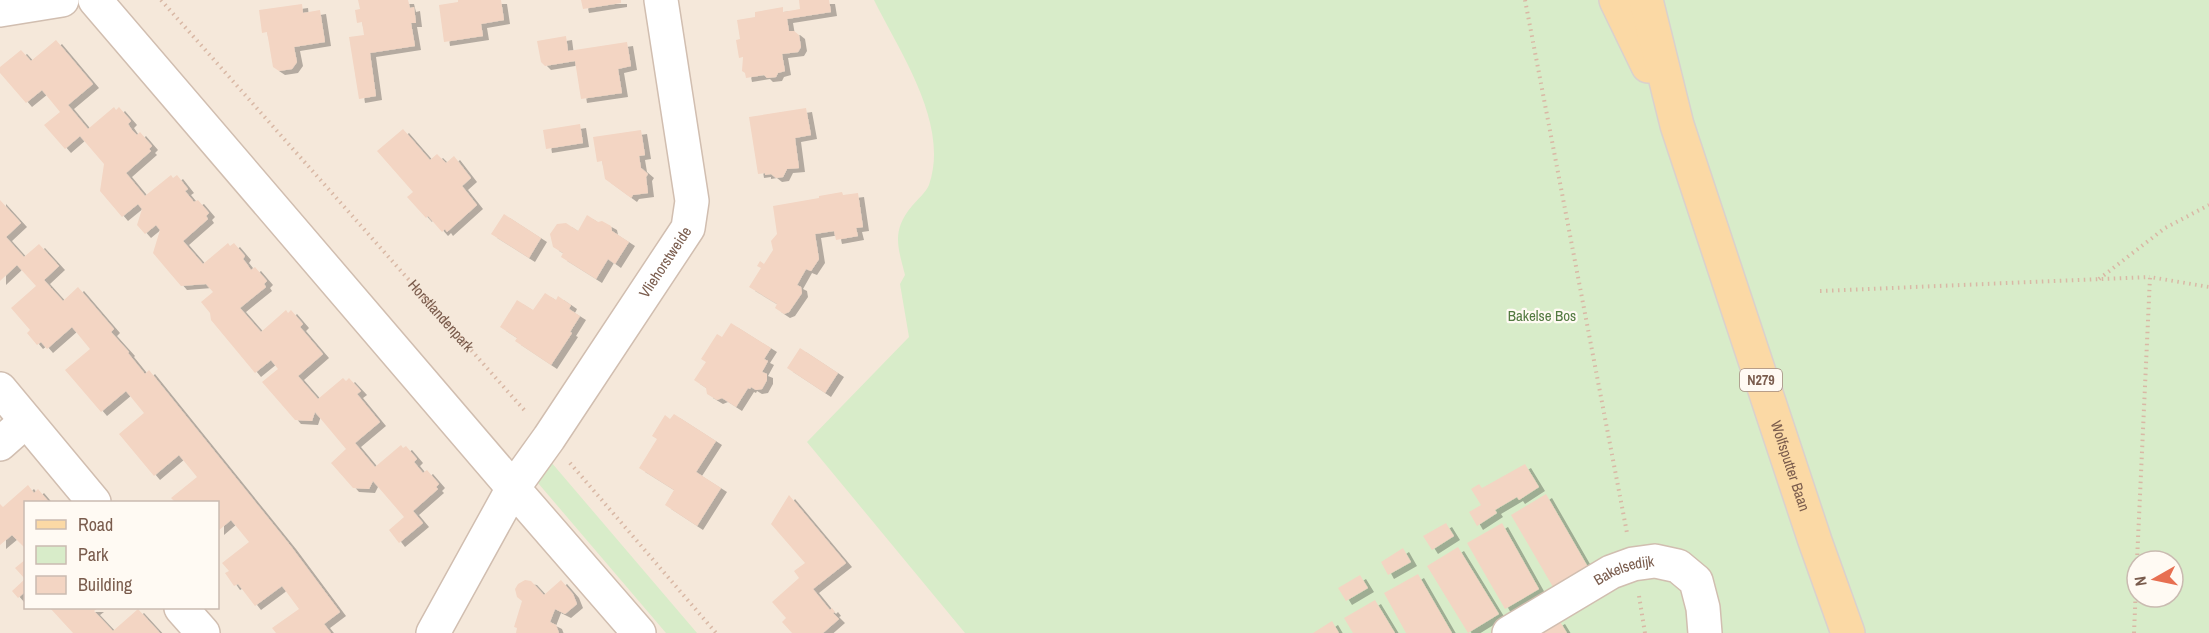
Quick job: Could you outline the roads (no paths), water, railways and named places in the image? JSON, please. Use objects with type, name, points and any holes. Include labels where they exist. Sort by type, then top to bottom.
[{"type":"main road","name":"Wolfsputter Baan","points":[[1616,0],[1677,125]]},
{"type":"main road","name":"Wolfsputter Baan","points":[[1646,0],[1677,125],[1815,541],[1848,633]]},
{"type":"street","points":[[0,10],[62,0]]},
{"type":"street","points":[[95,0],[639,633]]},
{"type":"street","name":"Vliehorstweide","points":[[513,489],[688,228],[692,201],[661,0]]},
{"type":"street","points":[[0,389],[93,501]]},
{"type":"street","points":[[0,444],[26,421]]},
{"type":"street","points":[[434,632],[513,489]]},
{"type":"street","name":"Bakelsedijk","points":[[1509,633],[1611,572],[1633,564],[1655,561],[1678,566],[1696,581],[1703,608],[1705,633]]},
{"type":"street","points":[[182,609],[202,633]]},
{"type":"park label","name":"Bakelse Bos","points":[[1542,316]]}]
